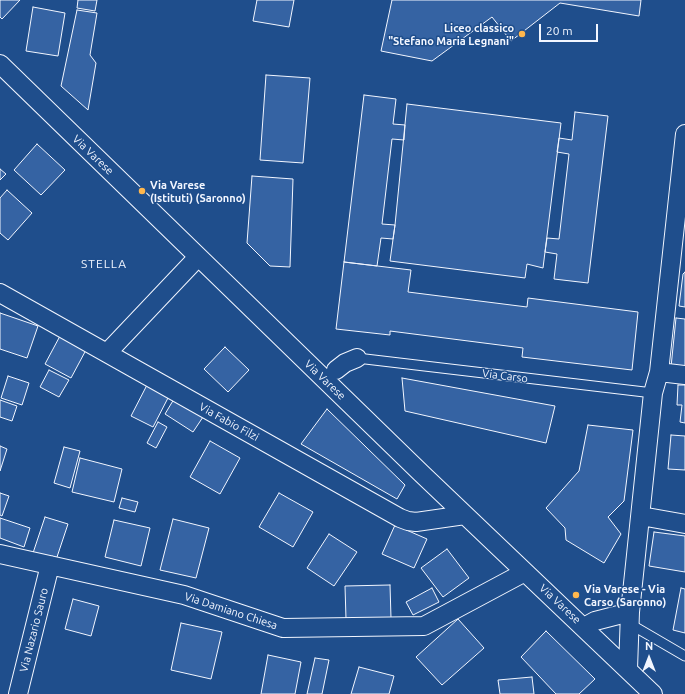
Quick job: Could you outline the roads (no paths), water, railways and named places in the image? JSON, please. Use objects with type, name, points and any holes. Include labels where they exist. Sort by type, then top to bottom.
[{"type":"street","name":"Via Varese","points":[[0,64],[465,515],[653,694]]},
{"type":"street","points":[[628,669],[630,618],[653,393],[659,372],[678,254],[685,134]]},
{"type":"street","points":[[107,353],[198,257]]},
{"type":"street","name":"Via Fabio Filzi","points":[[0,293],[400,518],[416,522],[465,515]]},
{"type":"street","points":[[336,370],[357,358]]},
{"type":"street","points":[[659,372],[685,375]]},
{"type":"street","points":[[641,516],[685,524]]},
{"type":"street","name":"Via Damiano Chiesa","points":[[0,554],[184,595],[283,628],[424,626],[525,572]]},
{"type":"street","name":"Via Nazario Sauro","points":[[18,694],[50,565]]},
{"type":"street","points":[[584,627],[595,621],[630,618]]},
{"type":"lane","name":"Via Carso","points":[[357,358],[653,393]]},
{"type":"lane","points":[[630,618],[685,656]]},
{"type":"place","name":"Liceo classico \"Stefano Maria Legnani\"","points":[[522,34]]},
{"type":"place","name":"Via Varese (Istituti) (Saronno)","points":[[142,191]]},
{"type":"place","name":"Via Varese - Via Carso (Saronno)","points":[[576,595]]},
{"type":"district","name":"STELLA","points":[[104,264]]}]
